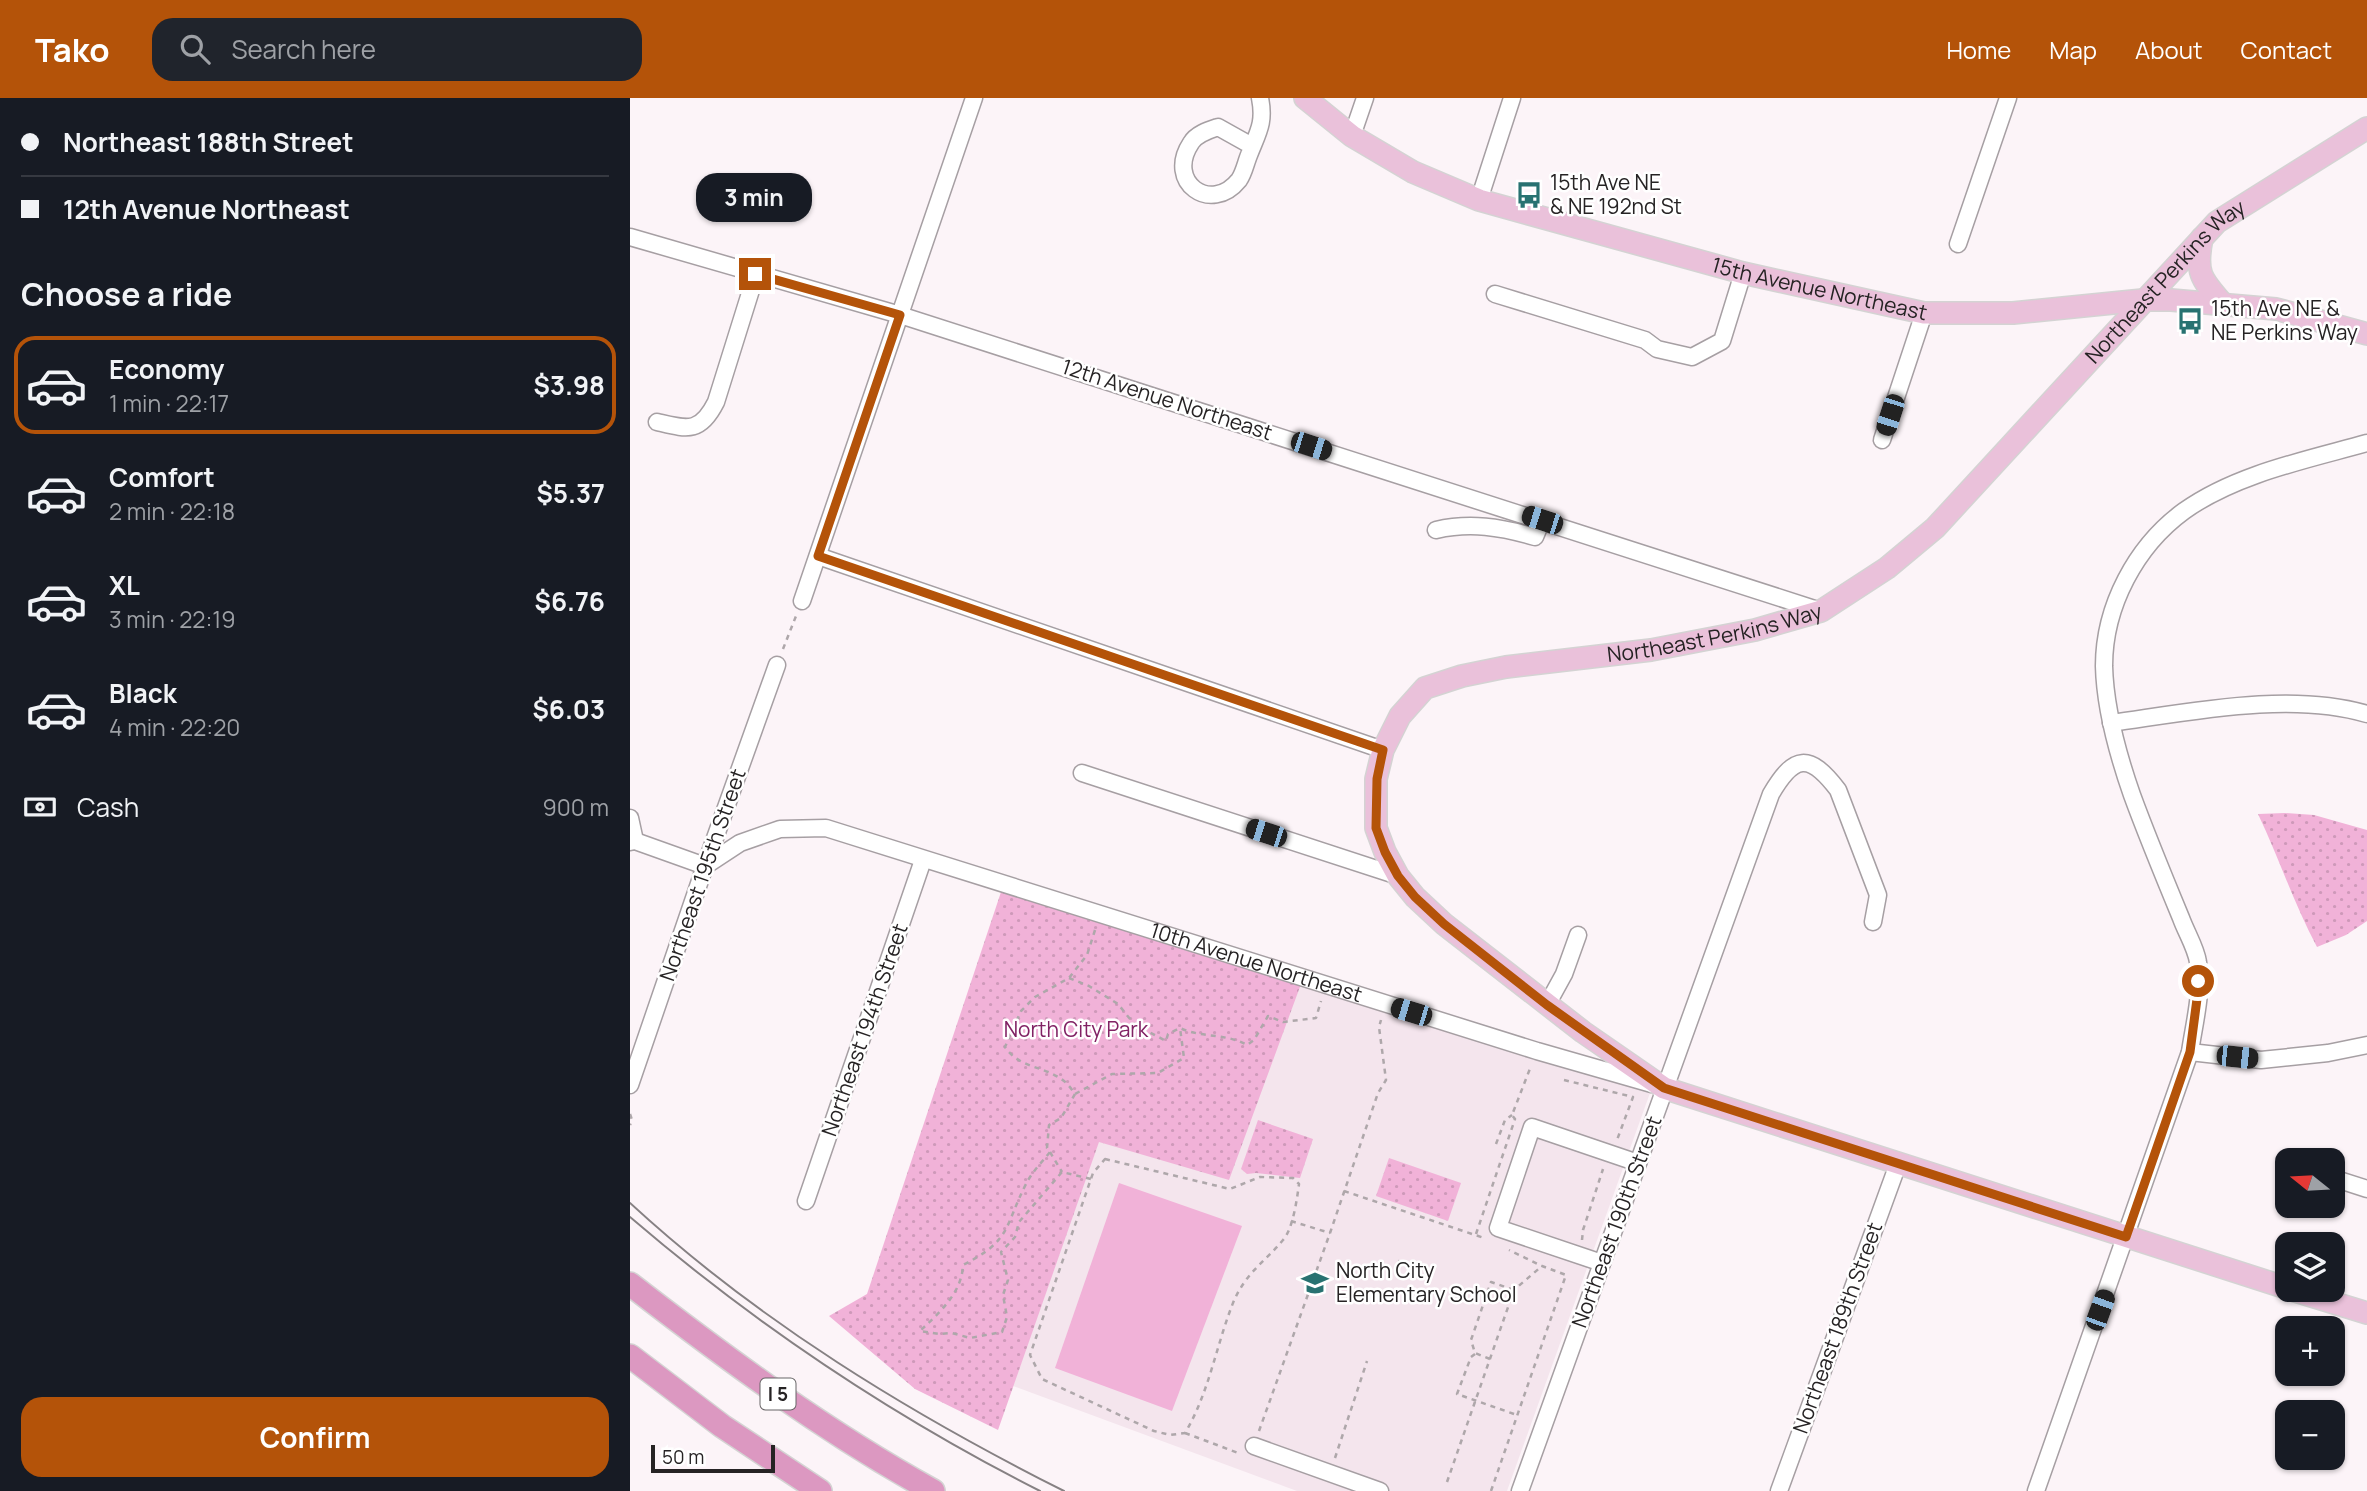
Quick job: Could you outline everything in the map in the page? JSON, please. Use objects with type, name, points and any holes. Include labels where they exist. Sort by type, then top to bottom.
[{"type":"highway","name":"I 5","points":[[630,1284],[773,1390],[933,1491]]},
{"type":"highway","points":[[630,1356],[722,1426],[820,1491]]},
{"type":"main road","name":"15th Avenue Northeast","points":[[1305,98],[1352,136],[1413,173],[1479,200],[1743,273],[1924,313],[2013,313],[2143,300],[2276,309],[2367,334]]},
{"type":"main road","name":"Northeast Perkins Way","points":[[1664,1088],[1547,1005],[1444,924],[1415,897],[1398,876],[1376,828],[1377,779],[1383,750],[1400,716],[1425,688],[1447,681],[1506,667],[1651,650],[1755,630],[1821,611],[1887,568],[1935,528],[2217,222],[2367,128]]},
{"type":"main road","points":[[2202,238],[2197,260],[2202,280],[2223,304]]},
{"type":"main road","name":"10th Avenue Northeast","points":[[1664,1088],[2275,1284]]},
{"type":"main road","name":"10th Avenue Northeast","points":[[2332,1302],[2367,1313]]},
{"type":"street","points":[[802,601],[974,98]]},
{"type":"street","points":[[1252,146],[1218,127],[1201,134],[1191,142],[1185,160],[1183,172],[1186,183],[1211,195],[1226,192],[1240,178],[1264,116],[1260,98]]},
{"type":"street","points":[[1352,136],[1365,98]]},
{"type":"street","points":[[1479,200],[1512,98]]},
{"type":"street","points":[[1958,244],[2008,98]]},
{"type":"street","name":"12th Avenue Northeast","points":[[630,237],[900,315],[1821,611]]},
{"type":"street","points":[[1496,294],[1645,340],[1657,349],[1692,357],[1722,341],[1743,273]]},
{"type":"street","points":[[657,422],[684,428],[695,426],[708,418],[716,402],[755,274]]},
{"type":"street","points":[[1882,440],[1924,313]]},
{"type":"street","points":[[2036,1491],[2190,1052],[2197,999],[2198,962],[2131,793],[2111,723],[2104,667],[2107,632],[2137,558],[2159,532],[2186,510],[2234,485],[2291,464],[2367,443]]},
{"type":"street","points":[[1436,530],[1456,525],[1494,526],[1535,537],[1542,520]]},
{"type":"street","points":[[818,556],[1383,750]]},
{"type":"street","name":"Northeast 195th Street","points":[[630,1085],[777,665]]},
{"type":"street","points":[[2111,723],[2211,710],[2304,702],[2340,706],[2367,714]]},
{"type":"street","name":"Northeast 190th Street","points":[[1520,1491],[1771,794],[1786,770],[1796,763],[1805,762],[1817,768],[1828,776],[1838,790],[1878,895],[1874,922]]},
{"type":"street","points":[[1082,773],[1398,876]]},
{"type":"street","points":[[630,818],[632,841],[705,866]]},
{"type":"street","name":"10th Avenue Northeast","points":[[705,866],[740,843],[780,829],[827,828],[1537,1051],[1664,1088]]},
{"type":"street","name":"Northeast 194th Street","points":[[806,1201],[923,860]]},
{"type":"street","points":[[1547,1005],[1564,974],[1578,935]]},
{"type":"street","points":[[2190,1052],[2261,1060],[2328,1053],[2367,1045]]},
{"type":"street","points":[[1602,1263],[1499,1228],[1532,1128],[1638,1163]]},
{"type":"street","name":"Northeast 189th Street","points":[[1779,1491],[1898,1164]]},
{"type":"street","points":[[2345,1182],[2367,1189]]},
{"type":"street","points":[[1260,1441],[1330,1473],[1380,1491]]},
{"type":"path","points":[[777,665],[802,601]]},
{"type":"path","points":[[1075,1094],[1065,1081],[1013,1059],[1004,1047],[1021,1011],[1035,997],[1069,978],[1087,955],[1101,913]]},
{"type":"path","points":[[1069,978],[1089,986],[1118,1004],[1134,1024],[1166,1041],[1168,1034],[1181,1028]]},
{"type":"path","points":[[1181,1028],[1193,1034],[1237,1039],[1247,1045],[1254,1040],[1268,1016],[1283,1022],[1316,1018],[1327,985]]},
{"type":"path","points":[[1185,1433],[1211,1374],[1233,1303],[1248,1276],[1285,1239],[1300,1184],[1293,1178],[1260,1177],[1230,1189],[1105,1159],[1093,1173],[1030,1356],[1042,1379],[1154,1431],[1170,1435],[1185,1433],[1251,1457],[1260,1441],[1258,1433],[1377,1093],[1386,1080],[1379,1027],[1386,1004]]},
{"type":"path","points":[[1091,1179],[1062,1172],[1046,1148],[1049,1125],[1061,1118],[1075,1094],[1112,1074],[1158,1073],[1184,1058],[1181,1028]]},
{"type":"path","points":[[1496,1144],[1505,1119],[1512,1115],[1537,1051]]},
{"type":"path","points":[[1564,1080],[1633,1097],[1616,1143]]},
{"type":"path","points":[[630,1114],[630,1125]]},
{"type":"path","points":[[1476,1234],[1515,1119],[1512,1115]]},
{"type":"path","points":[[1050,1152],[1028,1181],[1008,1228],[996,1245],[984,1255],[963,1265],[963,1275],[948,1303],[920,1331],[952,1333],[970,1338],[1002,1332],[1007,1317],[1003,1296],[1007,1280],[1000,1252],[1014,1237],[1019,1222],[1062,1172]]},
{"type":"path","points":[[1582,1240],[1606,1160]]},
{"type":"path","points":[[1344,1191],[1487,1239]]},
{"type":"path","points":[[1291,1222],[1330,1233]]},
{"type":"path","points":[[1491,1491],[1566,1275],[1509,1250]]},
{"type":"path","points":[[1398,1261],[1426,1270]]},
{"type":"path","points":[[1447,1482],[1514,1290],[1542,1266]]},
{"type":"path","points":[[1475,1353],[1471,1340],[1491,1282],[1514,1290]]},
{"type":"path","points":[[1475,1353],[1457,1394],[1517,1415]]},
{"type":"path","points":[[1475,1353],[1490,1359]]},
{"type":"path","points":[[1330,1473],[1367,1361]]},
{"type":"shaded area","name":"North City Elementary School","points":[[1301,984],[1650,1093],[1507,1491],[1297,1491],[1013,1386],[1099,1141]]},
{"type":"green space","points":[[2258,814],[2314,815],[2367,830],[2367,921],[2346,935],[2317,947]]},
{"type":"green space","name":"North City Park","points":[[1002,889],[1301,984],[1229,1180],[1099,1142],[998,1430],[915,1389],[829,1316],[867,1294]]},
{"type":"green space","points":[[1258,1120],[1313,1139],[1300,1178],[1247,1174],[1241,1169]]},
{"type":"green space","points":[[1389,1158],[1461,1183],[1448,1221],[1376,1196]]},
{"type":"green space","points":[[1119,1183],[1242,1226],[1172,1411],[1055,1368]]},
{"type":"tram line","points":[[630,1203],[730,1287],[837,1362],[949,1430],[1064,1491]]},
{"type":"tram line","points":[[630,1217],[726,1295],[827,1366],[931,1432],[1040,1491]]},
{"type":"place","name":"15th Ave NE & NE 192nd St","points":[[1529,195]]},
{"type":"place","name":"15th Ave NE & NE Perkins Way","points":[[2190,321]]},
{"type":"place","name":"North City Elementary School","points":[[1315,1283]]},
{"type":"route","points":[[755,274],[900,315],[818,556],[1383,750],[1377,779],[1376,828],[1398,876],[1415,897],[1497,967],[1583,1032],[1664,1088],[2126,1237],[2190,1052],[2198,981]]}]
